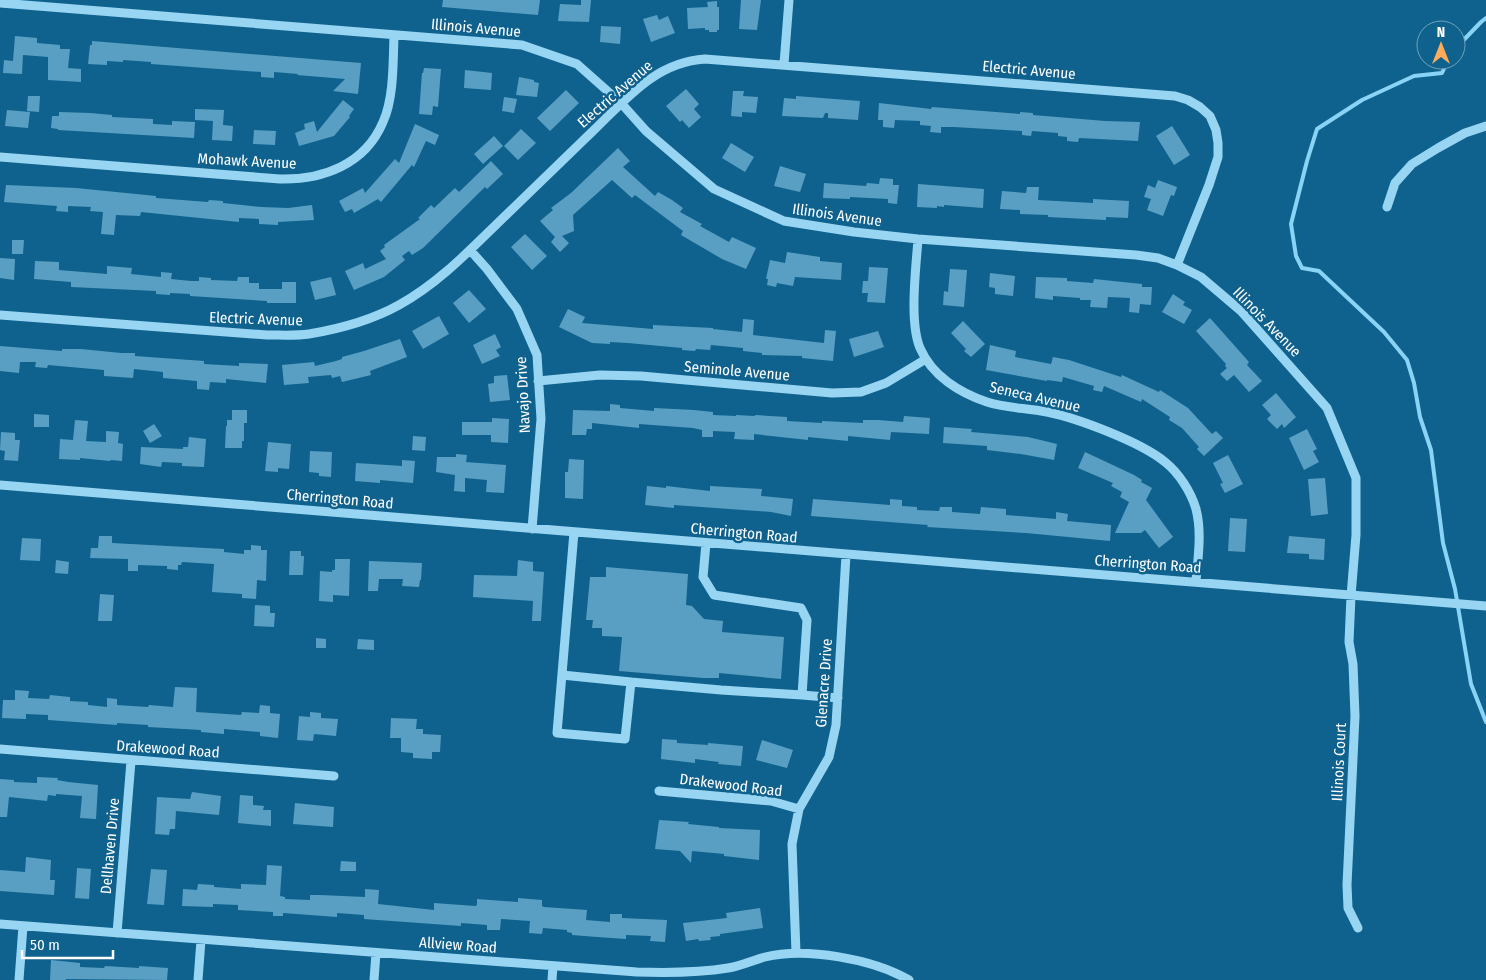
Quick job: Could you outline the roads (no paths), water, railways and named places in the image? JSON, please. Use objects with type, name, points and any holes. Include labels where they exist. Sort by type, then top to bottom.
[{"type":"street","points":[[784,64],[789,0]]},
{"type":"street","name":"Illinois Avenue","points":[[0,3],[522,45],[578,64],[621,104],[646,131],[714,189],[784,221],[854,232],[918,239],[1136,255],[1158,258],[1177,265],[1200,277],[1240,311],[1327,408],[1356,478],[1356,535],[1351,596]]},
{"type":"street","name":"Mohawk Avenue","points":[[0,157],[280,179],[299,179],[326,174],[343,166],[364,150],[375,137],[383,122],[388,106],[394,35]]},
{"type":"street","name":"Electric Avenue","points":[[0,315],[267,335],[308,334],[356,323],[398,305],[440,277],[621,104],[662,70],[690,60],[705,59],[1175,96],[1188,100],[1210,116],[1216,130],[1218,157],[1209,185],[1177,265]]},
{"type":"street","points":[[1386,207],[1395,183],[1412,164],[1465,133],[1486,126]]},
{"type":"street","name":"Seneca Avenue","points":[[918,239],[914,299],[915,322],[920,347],[926,359],[938,374],[956,388],[988,402],[1048,412],[1094,426],[1141,447],[1165,462],[1184,484],[1196,509],[1199,537],[1196,581]]},
{"type":"street","name":"Navajo Drive","points":[[470,250],[488,269],[517,309],[537,355],[541,418],[532,529]]},
{"type":"street","name":"Seminole Avenue","points":[[538,381],[600,375],[832,393],[861,392],[886,383],[926,359]]},
{"type":"street","name":"Cherrington Road","points":[[0,485],[1486,606]]},
{"type":"street","points":[[574,532],[557,733],[625,739],[631,682]]},
{"type":"street","points":[[706,543],[703,577],[714,595],[801,608],[807,620],[802,695]]},
{"type":"street","name":"Glenacre Drive","points":[[796,953],[792,844],[799,809],[829,757],[836,726],[846,555]]},
{"type":"street","name":"Illinois Court","points":[[1351,596],[1349,642],[1353,664],[1355,716],[1347,885],[1348,908],[1358,928]]},
{"type":"street","points":[[562,675],[721,690],[838,698]]},
{"type":"street","name":"Drakewood Road","points":[[0,749],[334,776]]},
{"type":"street","name":"Dellhaven Drive","points":[[117,933],[130,761]]},
{"type":"street","name":"Drakewood Road","points":[[659,791],[771,801],[799,809]]},
{"type":"street","name":"Allview Road","points":[[0,924],[637,972],[683,973],[730,968],[766,957],[796,953],[828,955],[860,962],[897,973],[909,980]]},
{"type":"street","points":[[20,980],[23,926]]},
{"type":"street","points":[[198,980],[201,940]]},
{"type":"street","points":[[374,980],[376,953]]},
{"type":"street","points":[[552,980],[553,966]]},
{"type":"waterway","points":[[1466,38],[1486,18]]},
{"type":"waterway","points":[[1443,70],[1442,73],[1414,76],[1362,100],[1317,129],[1291,224],[1296,256],[1302,268],[1319,271],[1384,332],[1407,360],[1414,383],[1420,417],[1431,450],[1443,543],[1455,589],[1471,684],[1486,722]]}]
